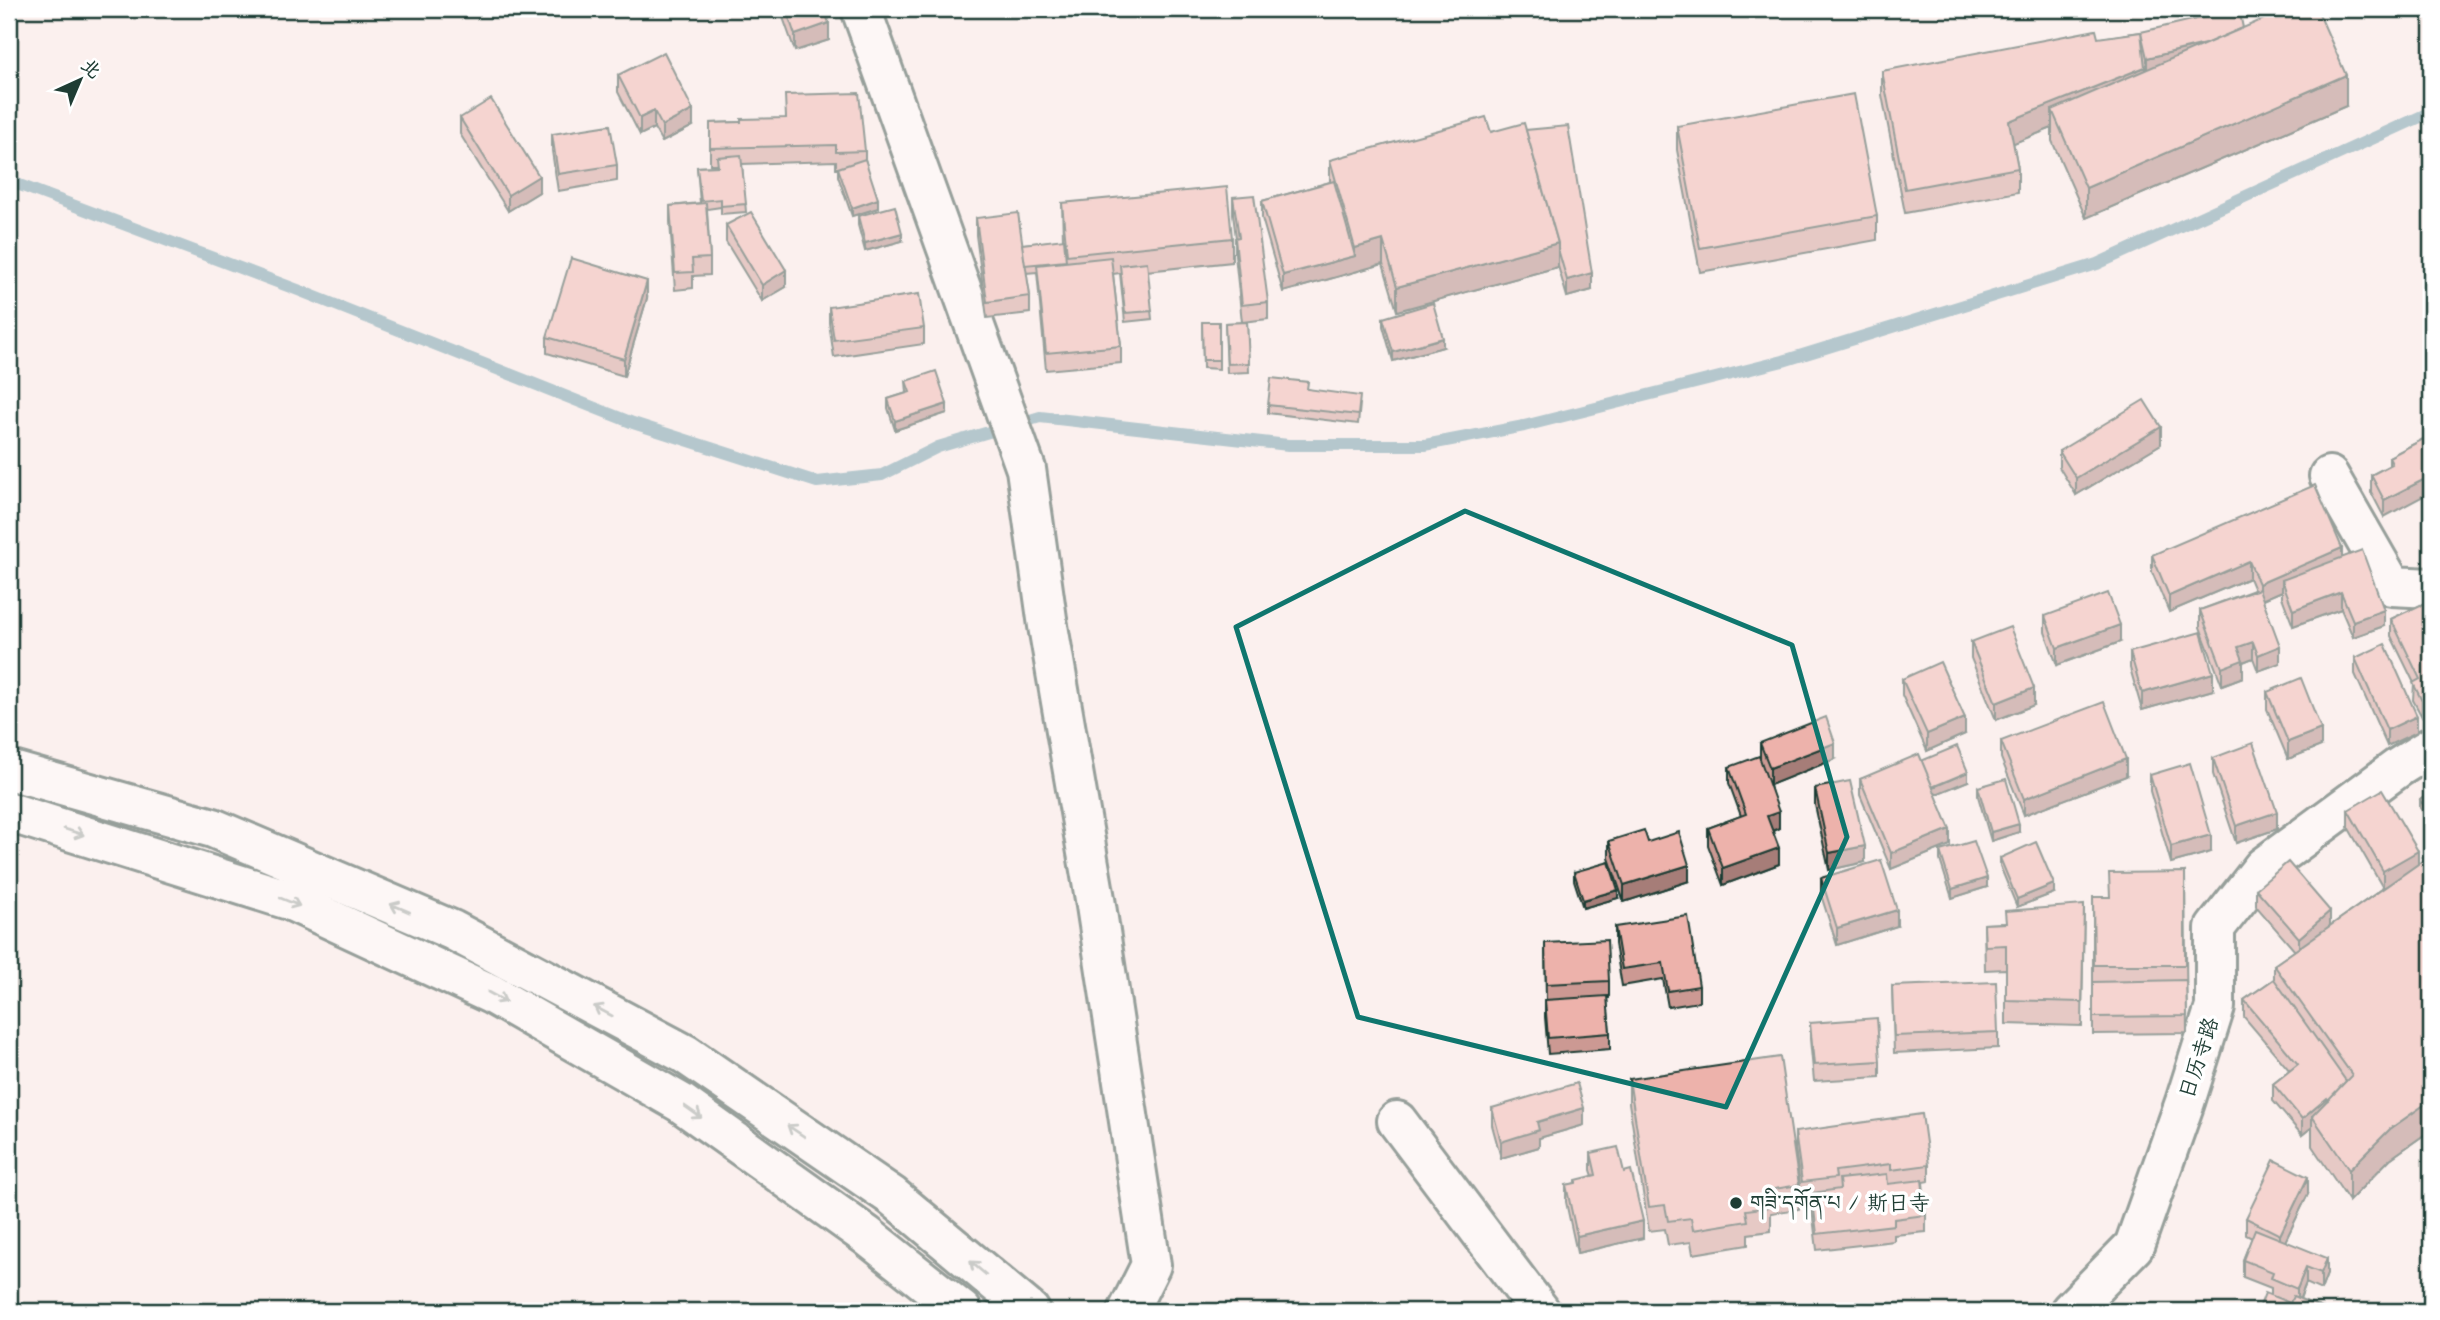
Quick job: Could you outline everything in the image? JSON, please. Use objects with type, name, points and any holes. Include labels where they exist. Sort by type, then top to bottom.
[{"type":"main road","points":[[861,9],[985,362],[1026,470],[1048,626],[1096,899],[1151,1265],[1128,1311]]},
{"type":"main road","points":[[2329,476],[2392,586],[2431,588]]},
{"type":"main road","name":"日历寺路","points":[[2070,1311],[2134,1246],[2215,1007],[2215,928],[2263,867],[2399,767],[2431,747]]},
{"type":"main road","points":[[9,770],[213,828],[464,937],[685,1054],[892,1196],[1030,1311]]},
{"type":"main road","points":[[9,812],[289,900],[491,994],[681,1103],[866,1235],[962,1311]]},
{"type":"main road","points":[[1397,1121],[1540,1311]]},
{"type":"highlighted area","points":[[1465,511],[1792,645],[1847,837],[1726,1107],[1358,1017],[1236,627]]},
{"type":"building","points":[[786,9],[824,9],[829,23],[795,35]]},
{"type":"building","points":[[2239,9],[2243,28],[2205,44],[2147,58],[2141,32]]},
{"type":"building","points":[[2287,9],[2317,9],[2346,75],[2086,188],[2052,110]]},
{"type":"building","points":[[2096,30],[2098,38],[2141,32],[2145,67],[2009,121],[2018,168],[1905,189],[1882,71]]},
{"type":"building","points":[[664,52],[693,110],[662,126],[654,111],[640,118],[618,75]]},
{"type":"building","points":[[859,93],[865,151],[836,152],[836,145],[710,148],[710,123],[786,118],[785,95]]},
{"type":"building","points":[[1854,94],[1877,216],[1700,248],[1677,126]]},
{"type":"building","points":[[491,99],[539,176],[508,195],[460,118]]},
{"type":"building","points":[[1486,117],[1491,132],[1524,123],[1558,243],[1397,287],[1383,240],[1355,248],[1330,160]]},
{"type":"building","points":[[610,125],[617,165],[558,174],[552,134]]},
{"type":"building","points":[[1568,126],[1592,273],[1567,280],[1526,130]]},
{"type":"building","points":[[741,155],[746,204],[721,206],[721,199],[701,201],[697,167],[718,166],[717,157]]},
{"type":"building","points":[[865,159],[878,199],[852,208],[838,168]]},
{"type":"building","points":[[1334,181],[1355,256],[1283,275],[1262,201]]},
{"type":"building","points":[[1227,187],[1232,238],[1067,255],[1062,203]]},
{"type":"building","points":[[1254,195],[1268,302],[1242,305],[1235,238],[1239,237],[1233,197]]},
{"type":"building","points":[[706,203],[710,258],[692,259],[693,272],[675,273],[670,206]]},
{"type":"building","points":[[895,206],[902,233],[865,243],[858,216]]},
{"type":"building","points":[[751,212],[786,270],[762,285],[726,225]]},
{"type":"building","points":[[1018,213],[1030,296],[987,302],[976,218]]},
{"type":"building","points":[[1064,239],[1066,261],[1025,265],[1022,244]]},
{"type":"building","points":[[1111,257],[1121,346],[1046,353],[1037,265]]},
{"type":"building","points":[[571,258],[647,281],[624,359],[547,337]]},
{"type":"building","points":[[1147,262],[1152,311],[1125,313],[1120,265]]},
{"type":"building","points":[[919,294],[924,328],[834,340],[829,307]]},
{"type":"building","points":[[1433,303],[1443,338],[1393,352],[1383,318]]},
{"type":"building","points":[[1202,322],[1219,322],[1219,360],[1203,360]]},
{"type":"building","points":[[1247,322],[1249,363],[1227,364],[1225,323]]},
{"type":"building","points":[[936,371],[947,404],[895,421],[888,399],[910,392],[906,381]]},
{"type":"building","points":[[1271,378],[1308,382],[1307,389],[1360,396],[1358,415],[1268,405]]},
{"type":"building","points":[[2144,400],[2161,427],[2076,478],[2059,451]]},
{"type":"building","points":[[2431,435],[2431,476],[2384,500],[2371,475],[2392,464],[2389,457]]},
{"type":"building","points":[[2315,485],[2342,548],[2259,584],[2249,561],[2169,596],[2152,555]]},
{"type":"building","points":[[2362,550],[2384,610],[2353,621],[2341,592],[2293,610],[2282,580]]},
{"type":"building","points":[[2259,589],[2280,646],[2258,655],[2253,642],[2238,647],[2243,660],[2222,668],[2200,610]]},
{"type":"building","points":[[2108,593],[2120,625],[2057,648],[2045,616]]},
{"type":"building","points":[[2431,600],[2431,646],[2428,650],[2431,652],[2431,696],[2422,701],[2413,683],[2420,679],[2391,619]]},
{"type":"building","points":[[2010,627],[2034,688],[1996,703],[1971,642]]},
{"type":"building","points":[[2201,632],[2213,673],[2142,693],[2130,652]]},
{"type":"building","points":[[2385,644],[2417,716],[2387,730],[2355,658]]},
{"type":"building","points":[[1940,662],[1965,718],[1927,734],[1902,679]]},
{"type":"building","points":[[2301,678],[2321,729],[2288,742],[2267,692]]},
{"type":"building","points":[[2104,702],[2126,759],[2024,799],[2001,741]]},
{"type":"building","points":[[1826,717],[1835,743],[1770,768],[1760,743]]},
{"type":"building","points":[[2253,743],[2277,812],[2236,826],[2213,758]]},
{"type":"building","points":[[1957,746],[1968,772],[1932,787],[1921,761]]},
{"type":"building","points":[[1919,754],[1950,829],[1891,853],[1860,779]]},
{"type":"building","points":[[1759,756],[1779,812],[1767,816],[1779,848],[1723,868],[1708,828],[1746,814],[1729,767]]},
{"type":"building","points":[[2190,763],[2211,835],[2171,846],[2150,775]]},
{"type":"building","points":[[2006,779],[2019,824],[1991,832],[1978,787]]},
{"type":"building","points":[[1850,781],[1865,846],[1829,853],[1815,788]]},
{"type":"building","points":[[2382,790],[2418,851],[2383,871],[2348,810]]},
{"type":"building","points":[[2431,792],[2431,816],[2420,800]]},
{"type":"building","points":[[1644,830],[1648,842],[1679,832],[1689,865],[1624,885],[1609,841]]},
{"type":"building","points":[[1974,841],[1987,878],[1952,889],[1940,851]]},
{"type":"building","points":[[2036,842],[2054,884],[2017,899],[2000,858]]},
{"type":"building","points":[[2431,855],[2431,1100],[2390,1129],[2349,1170],[2312,1116],[2352,1075],[2274,965]]},
{"type":"building","points":[[1881,860],[1897,910],[1837,928],[1821,878]]},
{"type":"building","points":[[1609,862],[1618,890],[1583,900],[1574,872]]},
{"type":"building","points":[[2288,862],[2330,911],[2299,938],[2256,889]]},
{"type":"building","points":[[2185,872],[2185,965],[2094,965],[2093,897],[2110,897],[2109,873]]},
{"type":"building","points":[[2084,905],[2082,1002],[2006,1000],[2006,945],[1985,946],[1984,924],[2006,923],[2005,911]]},
{"type":"building","points":[[1688,916],[1699,986],[1668,991],[1663,963],[1622,969],[1615,927]]},
{"type":"building","points":[[1607,940],[1609,981],[1546,984],[1545,943]]},
{"type":"building","points":[[2274,979],[2346,1081],[2328,1100],[2327,1098],[2302,1119],[2273,1084],[2298,1064],[2244,1000]]},
{"type":"building","points":[[2186,980],[2187,1016],[2093,1017],[2093,982]]},
{"type":"building","points":[[1996,982],[1998,1032],[1894,1036],[1892,986]]},
{"type":"building","points":[[1607,996],[1610,1033],[1548,1038],[1545,1000]]},
{"type":"building","points":[[1877,1018],[1880,1061],[1814,1065],[1810,1023]]},
{"type":"building","points":[[1780,1057],[1799,1185],[1768,1190],[1771,1207],[1746,1210],[1748,1221],[1693,1230],[1691,1218],[1668,1221],[1665,1205],[1649,1207],[1629,1079]]},
{"type":"building","points":[[1577,1083],[1584,1108],[1537,1122],[1539,1130],[1501,1142],[1492,1108]]},
{"type":"building","points":[[1922,1114],[1929,1165],[1891,1170],[1891,1164],[1835,1171],[1836,1178],[1802,1182],[1795,1132]]},
{"type":"building","points":[[1618,1147],[1624,1172],[1631,1170],[1643,1221],[1577,1236],[1566,1185],[1596,1175],[1591,1153]]},
{"type":"building","points":[[2274,1160],[2308,1177],[2280,1235],[2246,1218]]},
{"type":"building","points":[[1887,1174],[1888,1184],[1922,1180],[1926,1215],[1894,1219],[1894,1225],[1817,1234],[1812,1193],[1840,1189],[1839,1179]]},
{"type":"building","points":[[2255,1229],[2327,1258],[2321,1273],[2306,1267],[2297,1289],[2271,1278],[2273,1272],[2243,1260]]},
{"type":"building","points":[[2265,1293],[2290,1303],[2287,1311],[2258,1311]]},
{"type":"building","points":[[2293,1296],[2329,1311],[2287,1311]]},
{"type":"waterway","points":[[9,181],[298,290],[633,423],[817,482],[882,475],[938,447],[1040,417],[1288,445],[1425,445],[1524,426],[1783,361],[2097,264],[2431,112]]},
{"type":"place","name":"གཟི་དགོན་པ / 斯日寺","points":[[1736,1203]]}]
